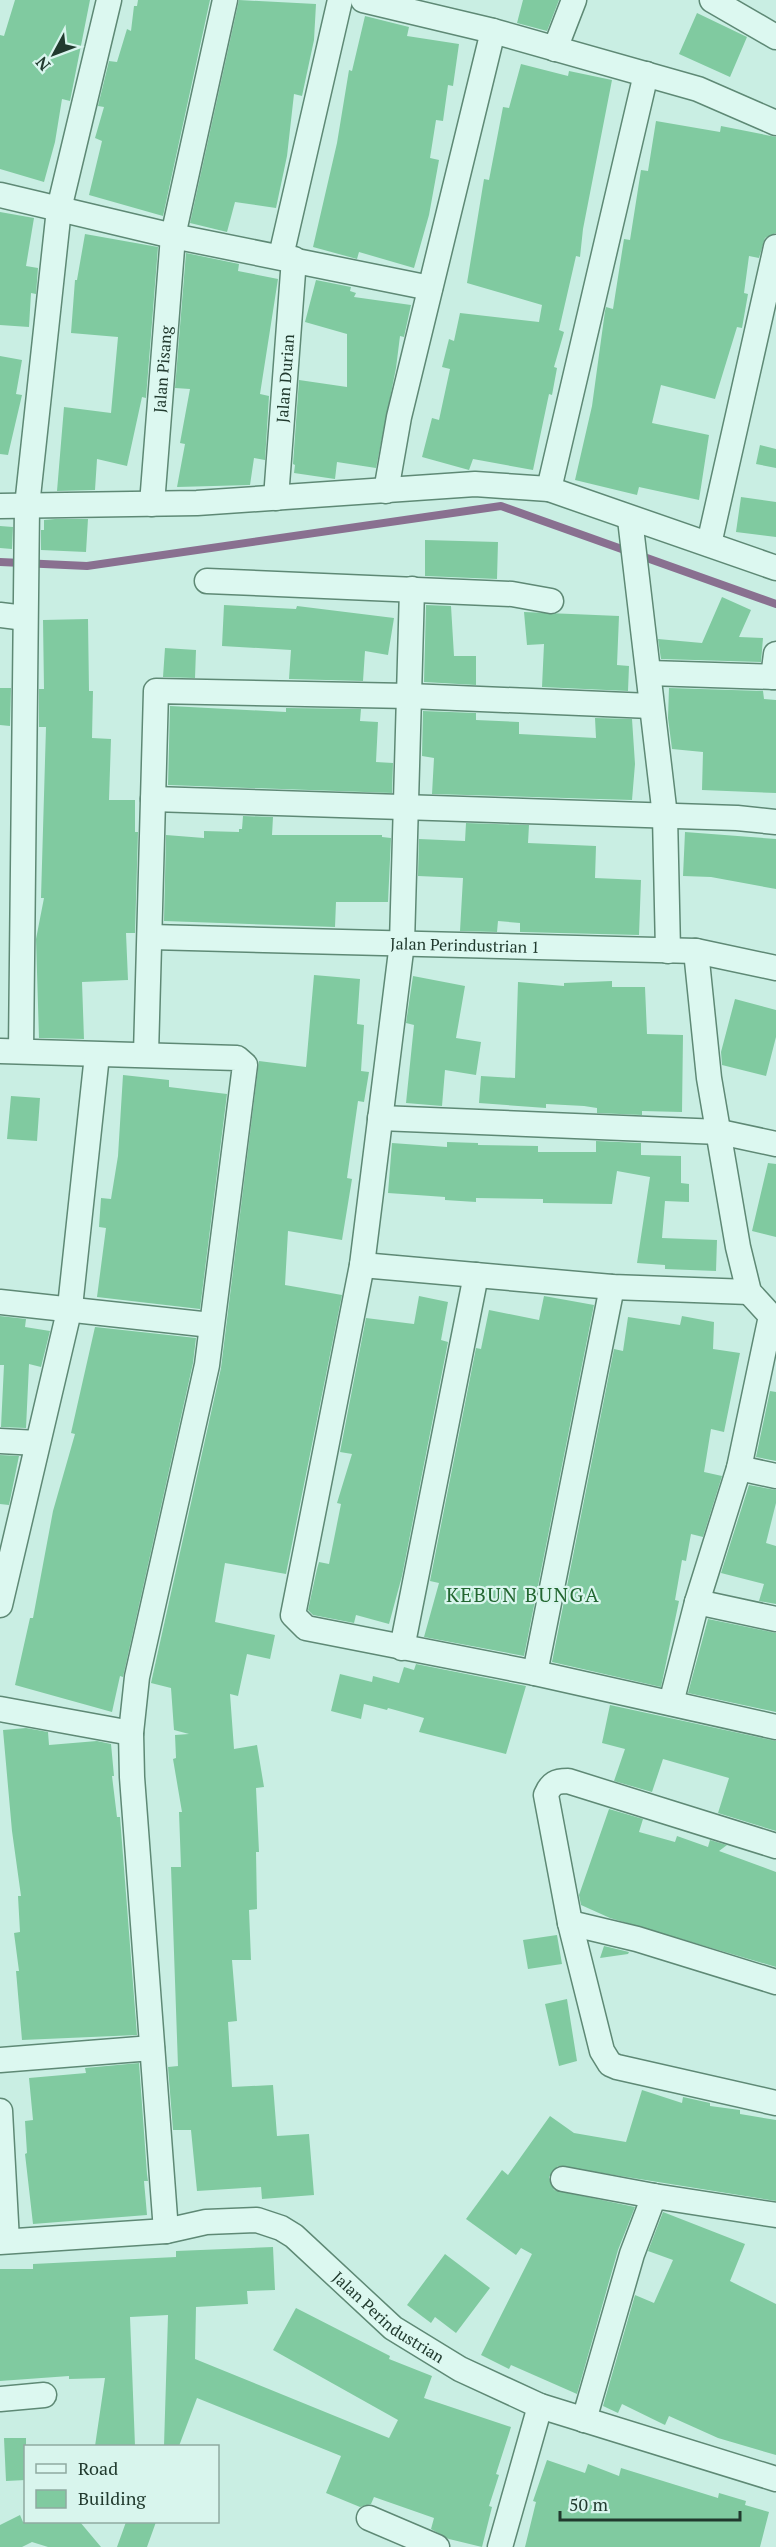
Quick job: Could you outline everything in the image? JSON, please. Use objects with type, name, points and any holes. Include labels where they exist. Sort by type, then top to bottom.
[{"type":"street","points":[[109,0],[59,209],[27,506],[10,1051],[237,1058],[245,1065],[207,1365],[136,1677],[131,1733],[132,1777],[166,2231]]},
{"type":"street","name":"Jalan Pisang","points":[[152,504],[173,236],[225,0]]},
{"type":"street","name":"Jalan Durian","points":[[276,498],[287,257],[340,0]]},
{"type":"street","points":[[363,0],[493,32],[698,89],[776,123]]},
{"type":"street","points":[[555,49],[574,0]]},
{"type":"street","points":[[712,0],[776,37]]},
{"type":"street","points":[[386,491],[399,417],[493,32]]},
{"type":"street","points":[[549,489],[646,74]]},
{"type":"street","points":[[0,195],[173,236],[287,257],[430,288]]},
{"type":"street","points":[[709,544],[776,247]]},
{"type":"street","points":[[0,506],[152,504],[475,484],[549,489],[630,526],[709,544],[776,568]]},
{"type":"street","points":[[630,526],[633,566],[649,673],[665,816],[668,951]]},
{"type":"street","points":[[207,581],[512,594],[551,601]]},
{"type":"street","points":[[412,589],[402,943],[362,1265],[293,1615],[306,1628],[535,1673],[776,1727]]},
{"type":"street","points":[[0,615],[25,618]]},
{"type":"street","points":[[649,673],[775,669]]},
{"type":"street","points":[[146,1054],[151,937],[154,693],[158,690],[409,696],[651,706]]},
{"type":"street","points":[[153,799],[737,818],[776,822]]},
{"type":"street","name":"Jalan Perindustrian 1","points":[[151,937],[696,951],[776,968]]},
{"type":"street","points":[[671,1703],[697,1602],[739,1468],[773,1316],[749,1292],[738,1247],[709,1078],[696,951]]},
{"type":"street","points":[[0,1605],[4,1567],[70,1307],[97,1055]]},
{"type":"street","points":[[380,1118],[720,1132],[776,1144]]},
{"type":"street","points":[[362,1265],[612,1287],[749,1292]]},
{"type":"street","points":[[402,1648],[476,1275]]},
{"type":"street","points":[[535,1673],[612,1287]]},
{"type":"street","points":[[0,1302],[70,1307],[211,1325]]},
{"type":"street","points":[[0,1441],[37,1443]]},
{"type":"street","points":[[739,1468],[776,1476]]},
{"type":"street","points":[[697,1602],[776,1619]]},
{"type":"street","points":[[0,1709],[131,1733]]},
{"type":"street","points":[[776,1846],[568,1781],[557,1781],[550,1786],[546,1795],[570,1923],[602,2051],[610,2064],[776,2103]]},
{"type":"street","points":[[570,1923],[637,1939],[776,1982]]},
{"type":"street","points":[[0,2060],[152,2048]]},
{"type":"street","points":[[0,2110],[4,2242]]},
{"type":"street","points":[[562,2178],[654,2196],[776,2215]]},
{"type":"street","points":[[584,2420],[632,2254],[654,2196]]},
{"type":"street","name":"Jalan Perindustrian","points":[[4,2242],[166,2231],[206,2222],[257,2220],[281,2228],[294,2236],[393,2328],[460,2369],[540,2406],[776,2479]]},
{"type":"street","points":[[0,2399],[44,2395]]},
{"type":"street","points":[[500,2547],[540,2406]]},
{"type":"street","points":[[369,2518],[437,2547]]},
{"type":"building","points":[[15,0],[90,0],[70,101],[62,99],[55,142],[44,182],[0,169],[0,35],[4,36]]},
{"type":"building","points":[[138,0],[210,0],[163,216],[89,195],[102,141],[95,138],[104,107],[98,106],[109,61],[117,62],[127,29],[131,31],[134,6],[137,6]]},
{"type":"building","points":[[239,0],[316,4],[314,40],[302,96],[294,94],[287,156],[276,208],[235,202],[227,232],[190,223]]},
{"type":"building","points":[[523,0],[559,0],[547,31],[517,23]]},
{"type":"building","points":[[697,13],[747,37],[730,77],[679,54]]},
{"type":"building","points":[[365,16],[409,27],[407,36],[459,44],[453,86],[448,85],[443,121],[436,120],[430,158],[439,160],[429,215],[414,268],[359,252],[357,259],[313,247],[337,143],[349,70],[352,71]]},
{"type":"building","points":[[521,64],[568,76],[569,71],[612,80],[583,229],[580,257],[576,256],[559,330],[564,332],[554,367],[557,368],[552,395],[549,394],[533,470],[473,459],[469,470],[422,457],[432,418],[439,420],[450,369],[442,367],[449,339],[454,341],[460,313],[539,322],[542,305],[467,283],[484,179],[489,180],[503,107],[509,108]]},
{"type":"building","points":[[656,121],[720,132],[721,126],[776,137],[776,233],[765,238],[759,258],[749,256],[744,293],[748,294],[742,328],[737,327],[715,399],[661,385],[652,423],[709,435],[699,500],[639,487],[637,495],[575,480],[592,406],[605,311],[606,307],[613,309],[624,239],[630,240],[641,170],[648,171]]},
{"type":"building","points":[[0,212],[34,218],[26,266],[38,268],[36,294],[31,293],[29,327],[0,325]]},
{"type":"building","points":[[85,234],[158,247],[146,398],[142,397],[127,466],[97,459],[95,490],[57,491],[64,407],[111,413],[118,337],[71,333],[75,280],[77,280]]},
{"type":"building","points":[[186,253],[239,264],[238,271],[278,279],[260,394],[269,396],[265,460],[254,458],[250,485],[177,487],[185,444],[180,443],[190,389],[175,388]]},
{"type":"building","points":[[316,280],[351,287],[350,291],[356,293],[354,297],[411,305],[404,337],[400,336],[376,468],[337,462],[335,479],[294,473],[295,465],[293,464],[299,380],[347,387],[347,334],[305,322]]},
{"type":"building","points":[[0,356],[22,360],[16,394],[22,395],[8,455],[0,454]]},
{"type":"building","points":[[760,445],[776,449],[776,468],[756,464]]},
{"type":"building","points":[[741,497],[776,502],[776,537],[736,532]]},
{"type":"building","points":[[88,519],[86,552],[41,550],[41,530],[44,530],[44,520]]},
{"type":"building","points":[[0,526],[13,527],[12,549],[0,548]]},
{"type":"building","points":[[425,540],[498,542],[497,579],[425,576]]},
{"type":"building","points":[[722,597],[751,610],[739,637],[763,638],[761,662],[661,659],[658,639],[702,643]]},
{"type":"building","points":[[224,605],[296,609],[297,606],[394,618],[388,655],[365,651],[363,681],[289,679],[291,650],[222,646]]},
{"type":"building","points":[[426,605],[451,606],[454,656],[476,656],[476,685],[424,682]]},
{"type":"building","points":[[524,612],[619,616],[617,665],[629,666],[628,691],[542,687],[544,644],[527,645]]},
{"type":"building","points":[[88,619],[89,691],[93,691],[92,738],[111,739],[109,800],[135,800],[135,832],[138,832],[135,933],[126,933],[128,980],[82,982],[84,1039],[39,1038],[36,939],[44,898],[41,898],[46,727],[39,727],[39,689],[44,689],[43,620]]},
{"type":"building","points":[[165,648],[196,650],[195,678],[163,677]]},
{"type":"building","points":[[0,688],[11,688],[10,726],[0,725]]},
{"type":"building","points":[[669,688],[763,691],[764,699],[776,700],[776,793],[702,790],[703,752],[672,749],[668,718]]},
{"type":"building","points":[[170,706],[286,712],[286,708],[361,709],[360,721],[378,722],[376,762],[393,763],[392,793],[168,785]]},
{"type":"building","points":[[423,711],[476,713],[476,720],[519,722],[519,734],[596,738],[595,718],[632,719],[635,764],[632,800],[432,794],[434,758],[422,756]]},
{"type":"building","points":[[243,816],[273,817],[272,835],[382,835],[382,837],[391,838],[388,902],[336,902],[335,927],[164,921],[166,835],[204,838],[204,831],[239,832],[239,829],[242,829]]},
{"type":"building","points":[[466,823],[529,825],[528,843],[596,846],[595,878],[641,880],[639,935],[520,932],[520,923],[498,921],[497,932],[460,931],[463,878],[418,876],[419,839],[465,841]]},
{"type":"building","points":[[685,832],[776,839],[776,889],[711,877],[683,876]]},
{"type":"building","points":[[314,975],[360,979],[357,1024],[364,1025],[361,1071],[369,1072],[364,1102],[358,1101],[347,1178],[352,1179],[342,1240],[288,1231],[285,1285],[342,1295],[286,1574],[225,1563],[215,1622],[275,1635],[270,1659],[247,1654],[238,1696],[230,1694],[234,1749],[257,1745],[264,1787],[256,1788],[259,1852],[256,1852],[257,1909],[249,1910],[251,1960],[232,1960],[237,2021],[228,2022],[232,2087],[273,2085],[277,2136],[309,2134],[314,2195],[262,2199],[261,2187],[197,2191],[191,2130],[173,2130],[168,2067],[178,2066],[171,1867],[181,1867],[179,1812],[182,1812],[173,1759],[176,1758],[175,1735],[189,1734],[174,1730],[171,1688],[151,1683],[221,1368],[259,1061],[306,1067]]},
{"type":"building","points":[[413,976],[465,986],[456,1038],[481,1042],[476,1075],[445,1070],[442,1106],[406,1103],[414,1025],[406,1023]]},
{"type":"building","points":[[612,981],[612,987],[645,987],[647,1034],[683,1035],[682,1112],[642,1111],[642,1115],[597,1113],[597,1108],[584,1106],[546,1104],[546,1108],[479,1103],[481,1076],[515,1078],[518,982],[564,986],[564,983]]},
{"type":"building","points":[[735,999],[776,1010],[776,1037],[766,1076],[722,1065],[721,1052]]},
{"type":"building","points":[[123,1075],[169,1080],[169,1087],[227,1094],[200,1309],[97,1297],[106,1228],[99,1227],[101,1198],[111,1199],[118,1156]]},
{"type":"building","points":[[11,1096],[40,1098],[37,1141],[7,1139]]},
{"type":"building","points":[[596,1141],[641,1143],[641,1155],[681,1156],[681,1183],[689,1184],[689,1202],[665,1201],[662,1238],[717,1240],[716,1271],[665,1269],[665,1265],[637,1263],[650,1177],[617,1171],[612,1204],[543,1203],[543,1199],[476,1198],[476,1202],[445,1200],[445,1197],[388,1193],[392,1143],[447,1147],[447,1142],[478,1143],[478,1145],[538,1146],[538,1152],[596,1152]]},
{"type":"building","points":[[768,1163],[776,1164],[776,1237],[752,1231]]},
{"type":"building","points":[[419,1296],[448,1302],[441,1340],[448,1342],[402,1576],[389,1624],[356,1615],[354,1623],[313,1615],[308,1610],[317,1569],[319,1562],[329,1564],[341,1504],[337,1503],[352,1454],[340,1452],[366,1318],[414,1324]]},
{"type":"building","points":[[544,1296],[594,1305],[524,1656],[424,1637],[439,1583],[430,1581],[476,1348],[481,1349],[489,1310],[539,1320]]},
{"type":"building","points":[[0,1316],[26,1319],[25,1327],[50,1331],[41,1367],[29,1364],[26,1428],[1,1427],[4,1365],[0,1365]]},
{"type":"building","points":[[682,1316],[714,1322],[713,1349],[740,1353],[724,1432],[711,1429],[704,1472],[722,1476],[703,1537],[691,1534],[686,1561],[682,1560],[675,1600],[679,1601],[661,1687],[552,1662],[614,1349],[623,1351],[628,1317],[680,1325]]},
{"type":"building","points":[[95,1327],[196,1338],[193,1363],[123,1677],[120,1676],[112,1712],[15,1685],[30,1618],[33,1618],[53,1511],[75,1434],[71,1433]]},
{"type":"building","points":[[770,1391],[776,1392],[776,1461],[756,1457]]},
{"type":"building","points":[[0,1455],[19,1456],[9,1505],[0,1504]]},
{"type":"building","points":[[749,1485],[776,1490],[776,1503],[766,1543],[776,1546],[776,1604],[759,1601],[764,1584],[721,1573]]},
{"type":"building","points":[[708,1619],[776,1633],[776,1712],[688,1693]]},
{"type":"building","points":[[416,1664],[526,1686],[506,1754],[419,1732],[424,1718],[388,1708],[387,1710],[364,1704],[361,1719],[331,1711],[340,1674],[372,1682],[373,1676],[399,1683],[404,1667],[414,1670]]},
{"type":"building","points":[[610,1705],[776,1741],[776,1831],[718,1813],[729,1778],[663,1759],[652,1792],[614,1781],[625,1749],[602,1743]]},
{"type":"building","points":[[26,1728],[48,1732],[49,1745],[97,1741],[111,1744],[117,1817],[120,1817],[137,2035],[22,2040],[16,1971],[19,1971],[14,1933],[20,1932],[18,1896],[21,1896],[12,1831],[3,1730]]},
{"type":"building","points":[[609,1809],[643,1819],[639,1832],[675,1842],[677,1836],[708,1847],[710,1840],[727,1845],[719,1851],[776,1872],[776,1967],[610,1918],[581,1905],[579,1895]]},
{"type":"building","points":[[557,1935],[562,1964],[528,1969],[523,1940]]},
{"type":"building","points":[[604,1946],[629,1952],[600,1958]]},
{"type":"building","points":[[567,1999],[577,2061],[559,2066],[545,2004]]},
{"type":"building","points":[[139,2063],[148,2181],[144,2181],[147,2215],[33,2224],[25,2154],[27,2153],[25,2121],[33,2120],[29,2078],[86,2073],[85,2068]]},
{"type":"building","points":[[642,2090],[682,2103],[683,2097],[710,2103],[710,2106],[740,2110],[740,2114],[776,2120],[776,2201],[558,2166],[549,2177],[554,2190],[635,2207],[618,2250],[577,2394],[511,2365],[509,2369],[481,2355],[532,2254],[521,2248],[516,2255],[466,2219],[502,2170],[508,2175],[550,2116],[574,2133],[626,2142]]},
{"type":"building","points":[[663,2212],[745,2244],[730,2281],[776,2304],[776,2455],[718,2438],[669,2416],[665,2425],[622,2404],[618,2413],[603,2406],[635,2295],[654,2303],[673,2260],[648,2251]]},
{"type":"building","points":[[273,2247],[275,2290],[247,2291],[248,2304],[196,2307],[195,2359],[389,2438],[398,2420],[273,2350],[296,2308],[390,2356],[389,2359],[432,2376],[424,2398],[511,2427],[496,2474],[499,2475],[489,2506],[492,2507],[482,2547],[449,2539],[431,2529],[434,2518],[374,2497],[371,2504],[360,2507],[326,2493],[341,2456],[197,2398],[179,2445],[164,2445],[168,2315],[130,2317],[135,2445],[95,2445],[105,2378],[69,2379],[69,2376],[0,2381],[0,2269],[33,2269],[33,2264],[176,2257],[176,2251]]},
{"type":"building","points":[[445,2254],[490,2288],[456,2333],[435,2317],[431,2323],[407,2305]]},
{"type":"building","points":[[4,2438],[26,2438],[24,2480],[6,2481]]},
{"type":"building","points":[[547,2460],[585,2473],[588,2464],[619,2476],[621,2468],[718,2498],[719,2493],[746,2501],[745,2505],[769,2512],[760,2547],[525,2547],[536,2502],[533,2501]]},
{"type":"building","points":[[20,2515],[24,2523],[81,2523],[101,2547],[48,2547],[32,2542],[22,2547],[0,2547],[0,2525]]},
{"type":"building","points":[[126,2523],[156,2523],[147,2547],[117,2547]]},
{"type":"waterway","points":[[0,562],[87,566],[501,506],[776,604]]},
{"type":"district","name":"KEBUN BUNGA","points":[[523,1594]]}]
